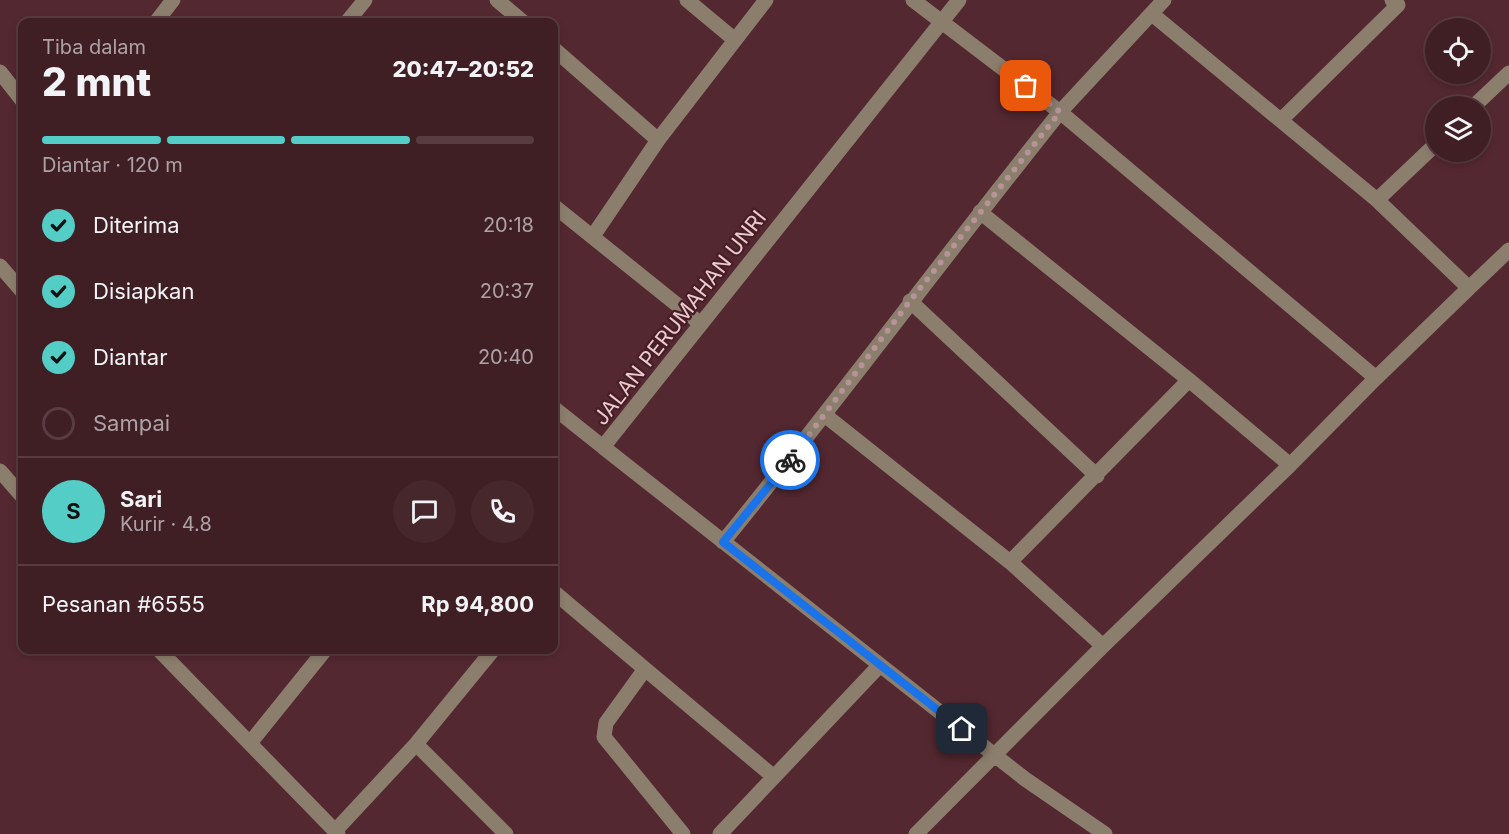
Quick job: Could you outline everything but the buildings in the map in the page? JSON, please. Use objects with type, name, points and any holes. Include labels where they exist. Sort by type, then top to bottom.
[{"type":"street","points":[[159,18],[173,0]]},
{"type":"street","points":[[350,18],[365,0]]},
{"type":"street","points":[[497,0],[518,18]]},
{"type":"street","points":[[687,0],[735,40]]},
{"type":"street","points":[[593,236],[658,140],[766,0]]},
{"type":"street","points":[[913,0],[1060,112],[1376,378]]},
{"type":"street","name":"JALAN PERUMAHAN UNRI","points":[[958,0],[603,447],[994,754],[1105,834]]},
{"type":"street","points":[[723,542],[826,416],[910,301],[1060,112],[1164,0]]},
{"type":"street","points":[[1282,119],[1398,2]]},
{"type":"street","points":[[1152,14],[1282,119],[1377,200],[1469,288]]},
{"type":"street","points":[[558,52],[658,140]]},
{"type":"street","points":[[0,72],[18,95]]},
{"type":"street","points":[[1485,96],[1509,74]]},
{"type":"street","points":[[1377,200],[1425,154]]},
{"type":"street","points":[[558,209],[701,324]]},
{"type":"street","points":[[980,212],[1189,380],[1290,465]]},
{"type":"street","points":[[916,834],[1103,646],[1509,250]]},
{"type":"street","points":[[0,266],[18,286]]},
{"type":"street","points":[[910,301],[1097,476]]},
{"type":"street","points":[[1010,562],[1189,380]]},
{"type":"street","points":[[558,411],[603,447]]},
{"type":"street","points":[[826,416],[1010,562],[1103,646]]},
{"type":"street","points":[[0,471],[18,491]]},
{"type":"street","points":[[558,595],[774,777]]},
{"type":"street","points":[[163,654],[336,832],[416,744],[490,654]]},
{"type":"street","points":[[250,743],[322,654]]},
{"type":"street","points":[[720,834],[880,665]]},
{"type":"street","points":[[645,669],[606,723],[604,737],[683,834]]},
{"type":"street","points":[[416,744],[506,834]]},
{"type":"way so far","points":[[790,460],[826,416],[910,301],[1060,112],[1026,86]]},
{"type":"route","points":[[790,460],[723,542],[962,729]]}]
